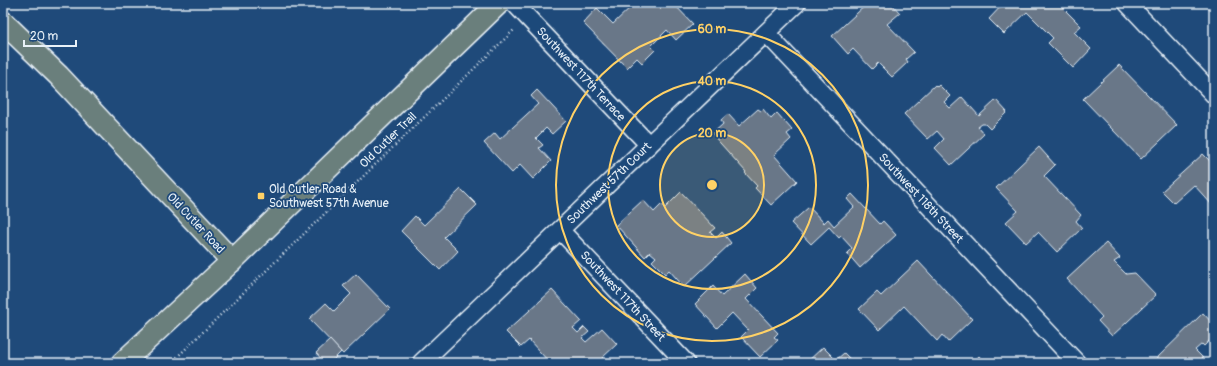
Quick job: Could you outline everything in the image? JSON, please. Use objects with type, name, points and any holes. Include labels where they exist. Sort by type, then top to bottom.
[{"type":"main road","name":"Old Cutler Road","points":[[3,22],[59,76],[232,261],[499,3]]},
{"type":"main road","points":[[122,363],[232,261]]},
{"type":"street","name":"Southwest 117th Terrace","points":[[514,3],[649,145]]},
{"type":"street","name":"Southwest 57th Court","points":[[421,363],[797,3]]},
{"type":"street","points":[[1127,3],[1214,95]]},
{"type":"street","name":"Southwest 118th Street","points":[[766,33],[1077,363]]},
{"type":"street","name":"Southwest 117th Street","points":[[560,230],[686,363]]},
{"type":"path","name":"Old Cutler Trail","points":[[171,363],[514,31]]},
{"type":"building","points":[[635,3],[673,3],[693,24],[676,40],[667,30],[651,46],[655,50],[642,63],[637,58],[627,68],[583,23],[597,8],[613,24]]},
{"type":"building","points":[[868,3],[891,3],[900,13],[887,24],[914,52],[906,59],[908,62],[892,77],[878,63],[872,69],[853,49],[848,54],[832,36]]},
{"type":"building","points":[[1004,3],[1058,3],[1081,26],[1074,32],[1091,49],[1073,68],[1048,43],[1053,38],[1027,12],[1004,34],[989,19]]},
{"type":"building","points":[[1119,65],[1177,125],[1141,159],[1083,99]]},
{"type":"building","points":[[935,85],[937,87],[939,85],[950,96],[944,102],[950,108],[962,97],[979,116],[996,100],[1007,112],[990,129],[985,124],[978,127],[984,134],[951,165],[935,148],[944,139],[937,131],[928,139],[904,114]]},
{"type":"building","points":[[537,90],[566,121],[552,134],[546,128],[536,138],[543,145],[539,148],[551,161],[533,179],[520,165],[512,173],[484,143],[495,133],[500,139],[538,104],[531,96]]},
{"type":"building","points":[[758,109],[761,111],[763,109],[771,119],[777,113],[792,130],[787,134],[791,139],[774,155],[797,181],[771,205],[755,188],[757,186],[745,173],[746,172],[712,134],[723,124],[721,120],[728,114],[739,126]]},
{"type":"building","points":[[1039,147],[1055,165],[1044,176],[1081,215],[1076,221],[1082,228],[1057,252],[1038,232],[1026,243],[1006,222],[1018,211],[996,188]]},
{"type":"building","points":[[1203,154],[1214,165],[1214,207],[1194,185],[1174,203],[1162,191]]},
{"type":"building","points":[[461,189],[477,205],[444,237],[458,251],[440,270],[401,231],[415,216],[424,225]]},
{"type":"building","points":[[681,192],[715,228],[710,232],[716,238],[722,232],[731,243],[684,287],[669,270],[665,274],[652,261],[656,257],[650,252],[645,257],[616,225],[643,200],[654,212],[662,204],[665,208]]},
{"type":"building","points":[[852,194],[880,224],[883,221],[896,235],[860,268],[847,253],[852,248],[841,236],[839,238],[829,227],[811,244],[791,223],[809,207],[824,223],[828,219],[834,226],[854,207],[847,199]]},
{"type":"building","points":[[1106,243],[1120,258],[1114,262],[1126,274],[1135,273],[1156,295],[1112,336],[1098,321],[1102,317],[1067,279]]},
{"type":"building","points":[[918,261],[972,319],[948,342],[942,335],[937,341],[904,306],[879,330],[859,309],[877,292],[881,296]]},
{"type":"building","points":[[356,274],[390,309],[343,354],[309,319],[326,303],[334,311],[351,294],[343,286]]},
{"type":"building","points":[[745,274],[757,288],[746,299],[778,333],[774,337],[778,340],[760,357],[741,337],[748,330],[732,313],[717,328],[695,304],[713,286],[722,296]]},
{"type":"building","points":[[552,290],[581,321],[573,328],[578,333],[584,327],[589,332],[582,338],[586,342],[602,328],[617,344],[602,358],[604,361],[602,363],[550,363],[529,340],[521,347],[506,332]]},
{"type":"building","points":[[1203,313],[1214,325],[1214,336],[1204,346],[1202,344],[1195,350],[1208,363],[1160,363],[1156,359]]},
{"type":"building","points":[[330,340],[341,352],[330,363],[325,363],[316,353]]},
{"type":"building","points":[[823,347],[836,360],[844,353],[854,363],[806,363]]},
{"type":"building","points":[[979,356],[985,363],[972,363]]},
{"type":"place","name":"Old Cutler Road & Southwest 57th Avenue","points":[[261,196]]}]
